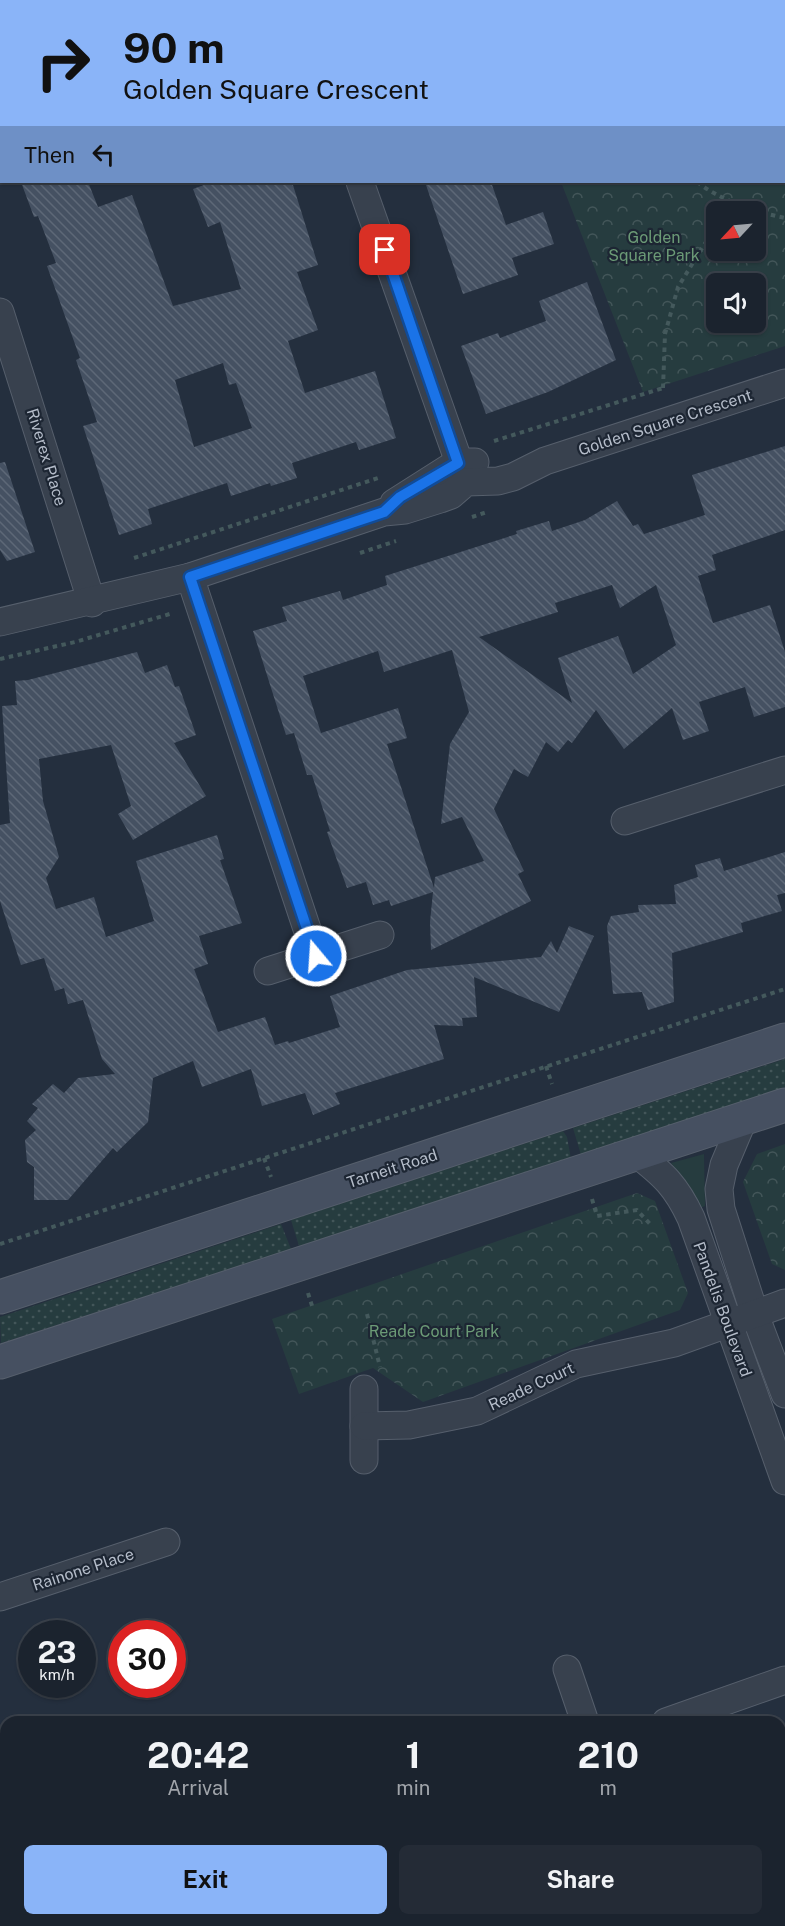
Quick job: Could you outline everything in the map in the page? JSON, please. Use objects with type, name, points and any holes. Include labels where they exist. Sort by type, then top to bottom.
[{"type":"main road","name":"Tarneit Road","points":[[0,1297],[785,1040]]},
{"type":"main road","points":[[0,1362],[785,1105]]},
{"type":"street","points":[[0,622],[92,603],[190,577],[384,512],[405,510],[451,495],[460,466],[360,183]]},
{"type":"street","name":"Riverex Place","points":[[0,312],[92,603]]},
{"type":"street","name":"Golden Square Crescent","points":[[460,466],[492,482],[513,477],[544,461],[785,382]]},
{"type":"street","points":[[190,577],[316,956]]},
{"type":"street","points":[[625,821],[785,770]]},
{"type":"street","points":[[268,971],[380,935]]},
{"type":"street","name":"Pandelis Boulevard","points":[[743,1120],[724,1165],[719,1189],[722,1209],[755,1315],[785,1394]]},
{"type":"street","name":"Pandelis Boulevard","points":[[637,1154],[666,1176],[679,1194],[729,1324],[785,1481]]},
{"type":"street","name":"Reade Court","points":[[364,1426],[431,1422],[477,1411],[576,1364],[653,1348],[729,1324],[785,1303]]},
{"type":"street","points":[[364,1389],[364,1460]]},
{"type":"street","name":"Rainone Place","points":[[0,1597],[166,1542]]},
{"type":"street","points":[[567,1669],[583,1716]]},
{"type":"street","points":[[683,1716],[785,1680]]},
{"type":"path","points":[[698,183],[732,200],[785,218]]},
{"type":"path","points":[[664,422],[665,334],[678,287],[706,242]]},
{"type":"path","points":[[460,466],[663,388]]},
{"type":"path","points":[[83,573],[387,475]]},
{"type":"path","points":[[0,1244],[785,989]]},
{"type":"path","points":[[364,1389],[379,1386],[380,1375],[380,1364],[367,1314]]},
{"type":"green space","name":"Golden Square Park","points":[[561,183],[785,183],[785,346],[643,392]]},
{"type":"green space","points":[[785,1059],[785,1087],[581,1155],[573,1128]]},
{"type":"green space","points":[[563,1131],[567,1137],[571,1159],[299,1246],[291,1220]]},
{"type":"green space","points":[[785,1144],[785,1270],[772,1264],[743,1182],[757,1154]]},
{"type":"green space","points":[[704,1154],[705,1206],[698,1209],[689,1187],[671,1163]]},
{"type":"green space","name":"Reade Court Park","points":[[637,1193],[655,1201],[688,1293],[680,1310],[423,1402],[373,1368],[299,1394],[272,1319]]},
{"type":"green space","points":[[281,1224],[291,1249],[1,1343],[0,1317]]},
{"type":"building","points":[[21,183],[88,183],[98,207],[132,195],[173,306],[241,289],[220,222],[208,227],[193,189],[209,183],[292,183],[318,265],[297,272],[318,330],[288,341],[305,393],[375,371],[396,438],[359,450],[356,442],[292,463],[297,478],[271,486],[270,483],[231,496],[227,483],[148,509],[152,524],[119,535],[83,426],[97,422],[76,360],[80,358],[47,266],[56,263],[38,216],[34,217]],"holes":[[[223,363],[229,385],[236,383],[252,428],[194,447],[175,380]]]},
{"type":"building","points":[[425,183],[491,183],[506,225],[543,212],[554,244],[512,258],[518,275],[463,294]]},
{"type":"building","points":[[587,282],[616,360],[548,392],[486,414],[461,346],[498,333],[500,338],[546,321],[539,301]]},
{"type":"building","points":[[785,446],[785,530],[712,555],[716,570],[698,576],[713,623],[770,605],[785,652],[785,707],[754,717],[745,687],[699,702],[709,731],[683,740],[672,708],[624,749],[596,710],[572,743],[568,740],[558,752],[546,742],[528,777],[514,769],[494,809],[524,871],[518,874],[531,901],[431,950],[430,922],[433,892],[391,906],[389,900],[373,905],[366,882],[347,888],[327,832],[330,831],[312,775],[307,775],[294,733],[286,735],[253,631],[287,621],[282,607],[340,591],[343,600],[387,585],[385,576],[517,534],[516,531],[549,521],[552,531],[585,520],[617,501],[633,526],[638,524],[644,534],[705,515],[692,475]],"holes":[[[612,585],[620,608],[656,585],[676,645],[633,674],[618,636],[558,658],[572,703],[479,637],[558,612],[555,603]],[[452,650],[469,712],[450,744],[441,824],[462,817],[484,861],[435,877],[434,888],[387,744],[407,738],[398,708],[321,733],[303,676],[378,651],[384,672]]]},
{"type":"building","points":[[5,462],[35,552],[7,561],[0,550],[0,463]]},
{"type":"building","points":[[137,652],[145,673],[167,665],[175,687],[179,686],[196,735],[174,743],[206,796],[133,840],[118,814],[131,806],[111,745],[39,759],[43,801],[59,857],[46,878],[56,909],[94,897],[106,937],[154,921],[136,861],[217,835],[224,859],[220,860],[242,923],[199,936],[208,964],[194,969],[218,1032],[265,1017],[275,1045],[288,1041],[289,1043],[340,1027],[330,996],[407,970],[541,957],[551,941],[557,953],[569,926],[594,936],[559,1012],[474,977],[477,1017],[462,1018],[463,1026],[434,1025],[444,1059],[335,1093],[340,1104],[313,1115],[305,1093],[262,1106],[251,1069],[202,1087],[193,1061],[153,1078],[148,1122],[117,1152],[113,1148],[68,1200],[34,1200],[34,1167],[27,1162],[25,1140],[36,1130],[27,1121],[38,1108],[32,1104],[53,1084],[64,1093],[78,1078],[115,1074],[102,1059],[83,1000],[68,1004],[64,988],[55,991],[44,958],[21,965],[0,901],[0,825],[10,823],[2,706],[17,705],[15,681],[28,680]]},
{"type":"building","points":[[785,852],[785,893],[777,895],[782,911],[741,923],[743,932],[672,953],[674,1002],[648,1010],[642,992],[613,994],[607,926],[611,916],[639,912],[638,905],[676,904],[674,885],[698,877],[695,865],[720,858],[724,871]]},
{"type":"route","points":[[316,956],[190,577],[384,512],[400,497],[458,463],[385,250]]}]
